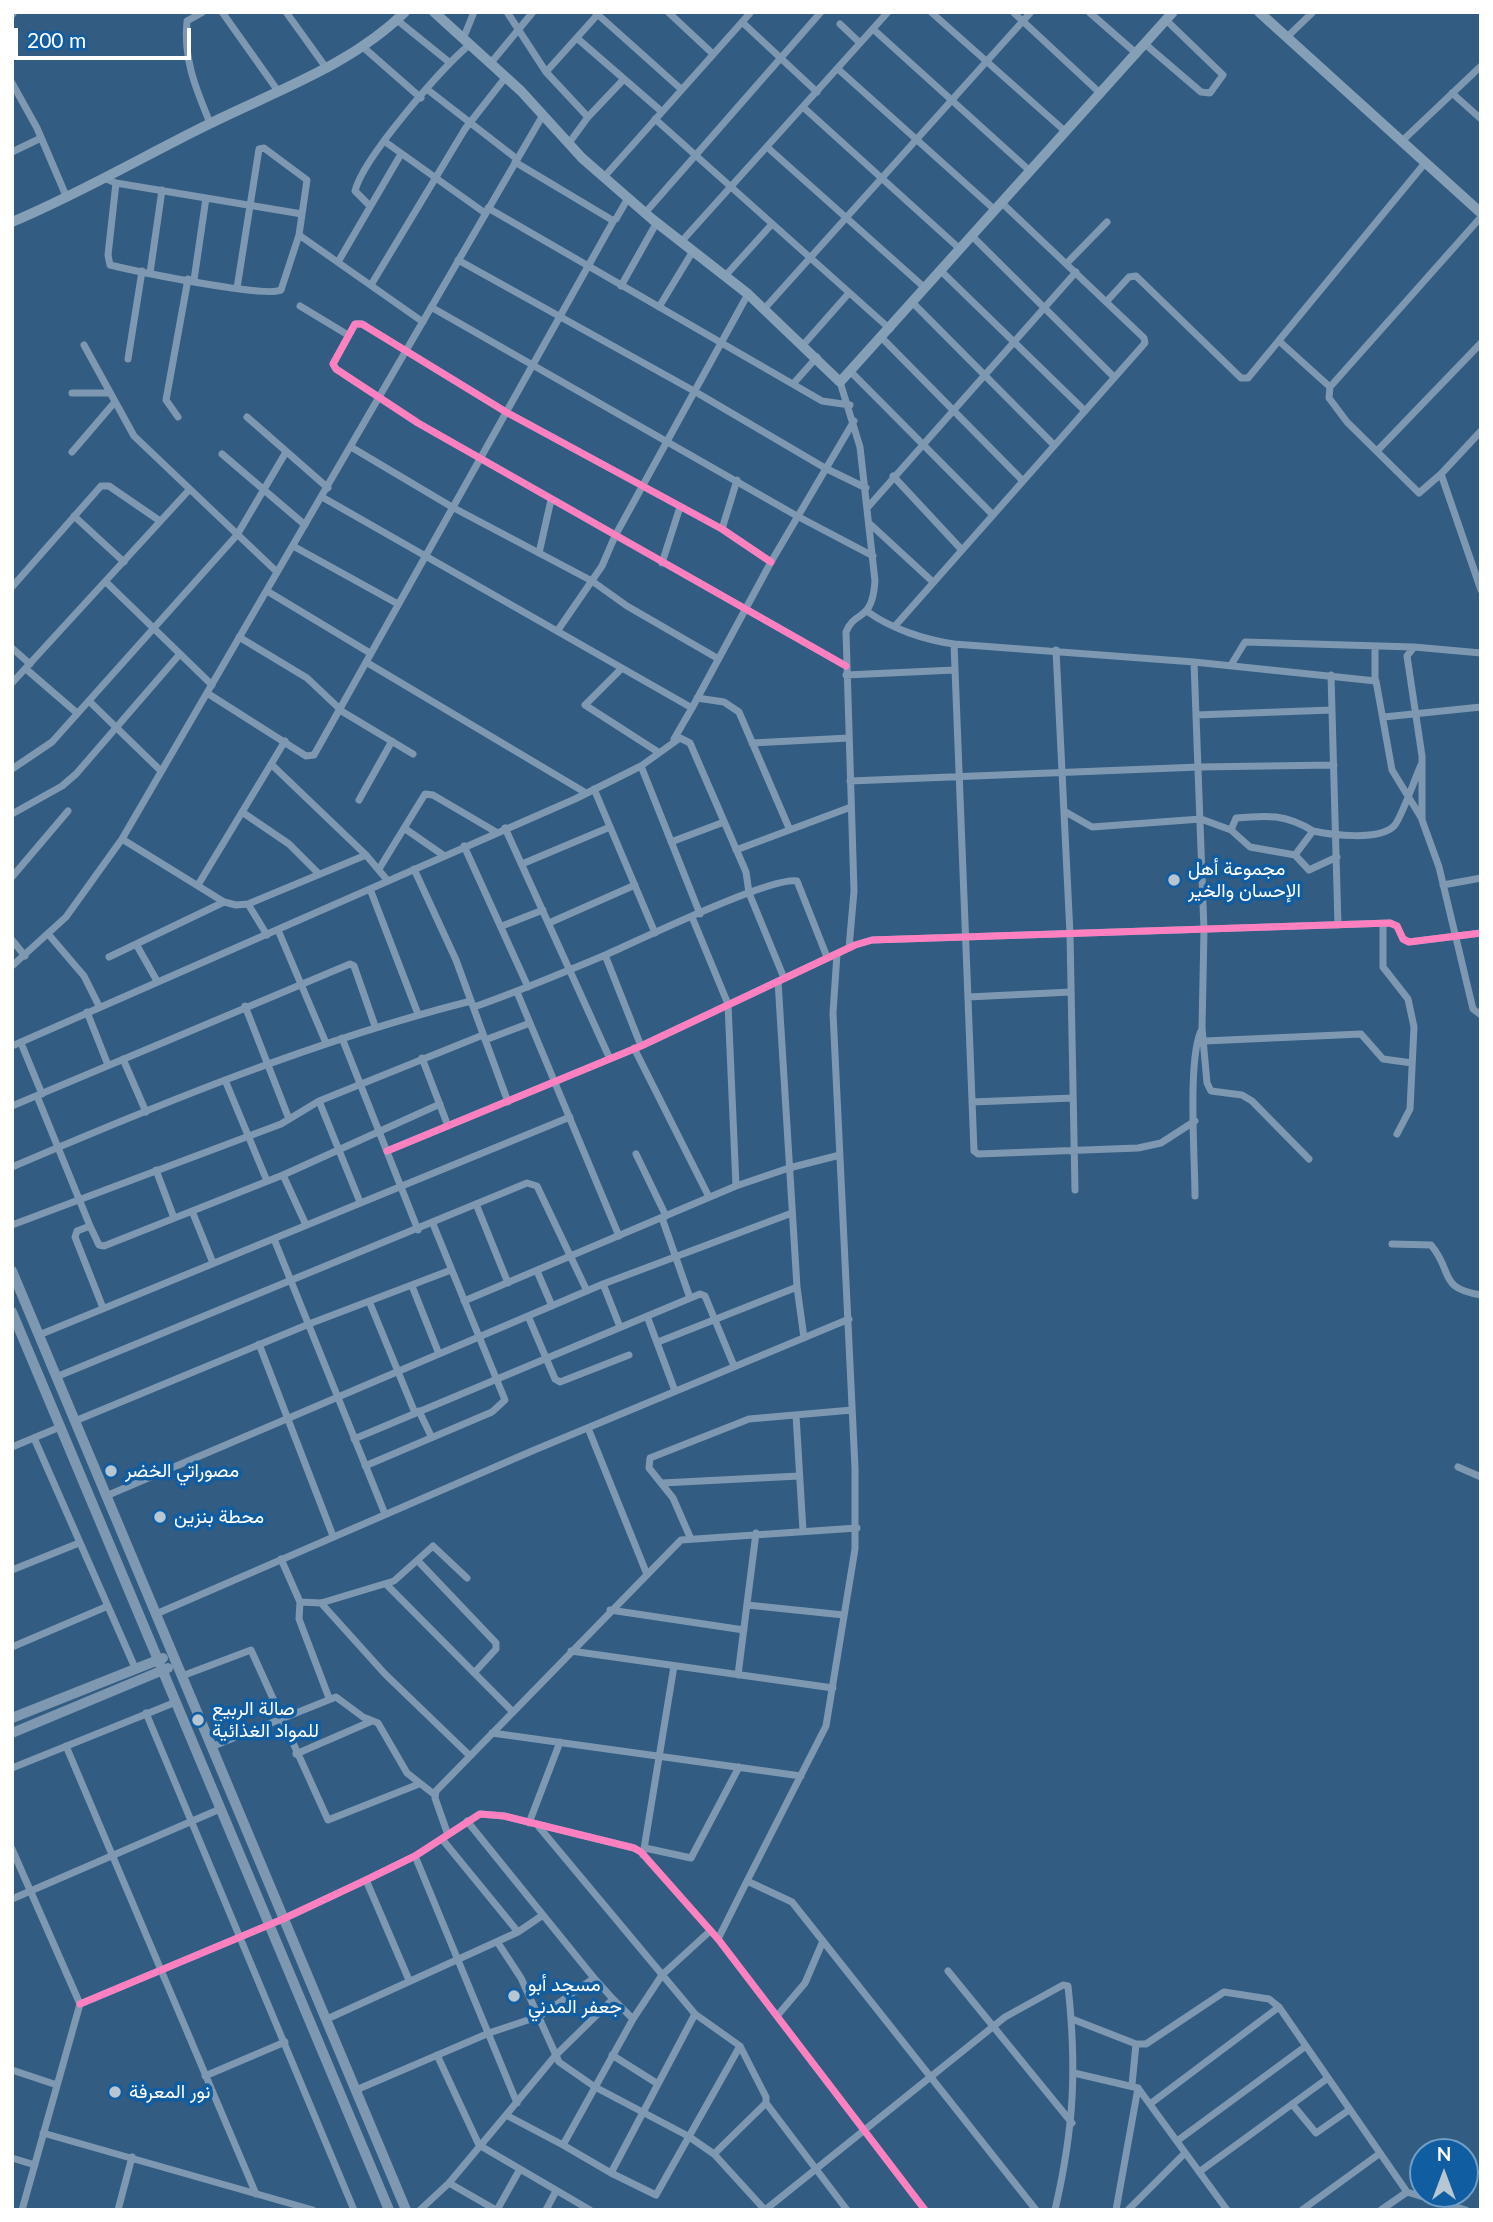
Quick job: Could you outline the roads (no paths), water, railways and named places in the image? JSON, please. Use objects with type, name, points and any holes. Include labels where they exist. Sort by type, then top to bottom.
[{"type":"main road","points":[[12,1271],[406,2210]]},
{"type":"main road","points":[[12,1311],[389,2210]]},
{"type":"main road","points":[[12,1733],[53,1716],[139,1672],[148,1638]]},
{"type":"main road","points":[[160,1665],[172,1654]]},
{"type":"main road","points":[[12,1718],[160,1665],[177,1665]]},
{"type":"main road","points":[[139,1672],[168,1685]]},
{"type":"main road","points":[[48,1704],[53,1716]]},
{"type":"street","points":[[203,12],[187,21],[187,52],[191,76],[210,123]]},
{"type":"street","points":[[222,12],[278,91]]},
{"type":"street","points":[[286,12],[327,69]]},
{"type":"street","points":[[434,12],[544,115],[604,177],[645,213],[748,293],[804,344],[840,382],[854,421],[866,488],[874,598],[868,612],[848,628],[846,671],[855,910],[849,948]]},
{"type":"street","points":[[370,206],[356,196],[355,187],[384,141],[466,42],[474,12]]},
{"type":"street","points":[[507,12],[546,72],[588,117]]},
{"type":"street","points":[[490,64],[533,12]]},
{"type":"street","points":[[668,12],[713,54]]},
{"type":"street","points":[[645,213],[693,154],[821,12]]},
{"type":"street","points":[[681,242],[888,12]]},
{"type":"street","points":[[931,12],[1066,132]]},
{"type":"street","points":[[1013,12],[1101,94]]},
{"type":"street","points":[[765,308],[988,63],[1031,12]]},
{"type":"street","points":[[1089,12],[1137,54]]},
{"type":"street","points":[[1258,12],[1481,215],[1330,387]]},
{"type":"street","points":[[1287,37],[1313,12]]},
{"type":"street","points":[[546,72],[578,39],[597,13],[681,89]]},
{"type":"street","points":[[840,382],[1170,15],[1223,75],[1210,93],[1201,92],[1145,44]]},
{"type":"street","points":[[12,222],[66,198],[210,123],[327,69],[363,47],[401,16],[449,62]]},
{"type":"street","points":[[604,177],[745,16],[780,58],[817,92]]},
{"type":"street","points":[[840,24],[860,43]]},
{"type":"street","points":[[873,29],[1030,171]]},
{"type":"street","points":[[578,39],[661,111]]},
{"type":"street","points":[[363,47],[421,98]]},
{"type":"street","points":[[1401,142],[1481,66]]},
{"type":"street","points":[[838,69],[917,140],[1067,263],[1145,340],[895,625]]},
{"type":"street","points":[[371,285],[469,123],[505,78]]},
{"type":"street","points":[[569,143],[588,117],[624,79]]},
{"type":"street","points":[[13,88],[41,138],[66,198]]},
{"type":"street","points":[[428,90],[516,160],[614,220]]},
{"type":"street","points":[[1452,93],[1481,119]]},
{"type":"street","points":[[803,107],[960,249]]},
{"type":"street","points":[[12,966],[49,935],[93,883],[122,839],[544,115]]},
{"type":"street","points":[[654,119],[890,329]]},
{"type":"street","points":[[12,152],[41,138]]},
{"type":"street","points":[[384,141],[434,178],[486,211],[721,341],[822,401],[850,405]]},
{"type":"street","points":[[767,146],[925,288]]},
{"type":"street","points":[[116,183],[108,262],[112,266],[237,288],[273,293],[281,290],[299,235],[307,180],[262,147],[258,151],[237,288]]},
{"type":"street","points":[[338,262],[401,154]]},
{"type":"street","points":[[1107,301],[1129,277],[1136,276],[1244,379],[1248,379],[1425,163]]},
{"type":"street","points":[[104,178],[116,183],[302,214]]},
{"type":"street","points":[[128,359],[162,190]]},
{"type":"street","points":[[178,417],[166,400],[206,198]]},
{"type":"street","points":[[207,693],[306,756],[313,756],[628,198]]},
{"type":"street","points":[[621,286],[657,222]]},
{"type":"street","points":[[1067,263],[1107,222]]},
{"type":"street","points":[[726,275],[772,224]]},
{"type":"street","points":[[299,235],[423,322]]},
{"type":"street","points":[[972,236],[1114,377]]},
{"type":"street","points":[[659,307],[694,251]]},
{"type":"street","points":[[458,260],[560,315],[825,468],[866,488]]},
{"type":"street","points":[[941,271],[1085,411]]},
{"type":"street","points":[[868,507],[1076,272]]},
{"type":"street","points":[[558,630],[592,581],[748,293]]},
{"type":"street","points":[[804,344],[849,293]]},
{"type":"street","points":[[913,303],[1054,445]]},
{"type":"street","points":[[299,306],[348,335]]},
{"type":"street","points":[[431,307],[797,516],[873,556]]},
{"type":"street","points":[[771,562],[722,529],[506,412],[362,324],[355,324],[335,356],[334,366],[379,399],[846,671],[955,670]]},
{"type":"street","points":[[882,338],[1022,480]]},
{"type":"street","points":[[1279,341],[1330,387],[1332,403],[1347,422],[1420,494],[1481,431]]},
{"type":"street","points":[[1377,451],[1481,342]]},
{"type":"street","points":[[84,345],[108,393],[139,442],[278,572]]},
{"type":"street","points":[[793,384],[817,357]]},
{"type":"street","points":[[851,372],[992,514]]},
{"type":"street","points":[[72,393],[108,393]]},
{"type":"street","points":[[72,452],[114,403]]},
{"type":"street","points":[[247,417],[328,488]]},
{"type":"street","points":[[440,1104],[283,1175],[104,1246],[99,1245],[90,1226],[40,1095],[15,1043],[267,935],[641,766],[674,739],[797,516],[854,421]]},
{"type":"street","points":[[351,447],[452,507],[592,581],[627,606],[717,658]]},
{"type":"street","points":[[12,769],[52,742],[237,535],[286,452]]},
{"type":"street","points":[[222,454],[305,524]]},
{"type":"street","points":[[1441,474],[1481,590]]},
{"type":"street","points":[[893,476],[961,549]]},
{"type":"street","points":[[722,529],[737,480]]},
{"type":"street","points":[[12,587],[104,485],[160,521]]},
{"type":"street","points":[[12,683],[189,490]]},
{"type":"street","points":[[322,497],[692,708]]},
{"type":"street","points":[[540,553],[551,500]]},
{"type":"street","points":[[662,563],[680,507]]},
{"type":"street","points":[[74,516],[124,562]]},
{"type":"street","points":[[870,524],[933,582]]},
{"type":"street","points":[[293,546],[398,604]]},
{"type":"street","points":[[106,582],[212,685]]},
{"type":"street","points":[[267,591],[370,653]]},
{"type":"street","points":[[868,612],[934,642],[1231,665],[1375,681]]},
{"type":"street","points":[[239,637],[307,678],[339,709],[413,754]]},
{"type":"street","points":[[1231,665],[1245,642],[1414,647],[1481,653]]},
{"type":"street","points":[[954,644],[975,1152],[1149,1147],[1173,1137],[1195,1121]]},
{"type":"street","points":[[1375,646],[1375,681],[1392,770],[1422,820],[1443,885],[1473,1009],[1481,1015]]},
{"type":"street","points":[[1414,647],[1407,656],[1422,762],[1422,820]]},
{"type":"street","points":[[12,648],[77,713]]},
{"type":"street","points":[[1056,650],[1070,934],[1075,1190]]},
{"type":"street","points":[[12,814],[62,786],[179,655]]},
{"type":"street","points":[[366,662],[586,793]]},
{"type":"street","points":[[1194,662],[1204,930],[1202,1028],[1207,1083],[1211,1091],[1242,1095],[1252,1101],[1309,1159]]},
{"type":"street","points":[[621,669],[585,705],[658,752]]},
{"type":"street","points":[[1331,675],[1338,925]]},
{"type":"street","points":[[697,698],[717,700],[733,706],[789,828]]},
{"type":"street","points":[[89,701],[161,771]]},
{"type":"street","points":[[1384,717],[1481,707]]},
{"type":"street","points":[[1196,715],[1332,710]]},
{"type":"street","points":[[674,739],[684,738],[690,743],[746,872],[749,893],[781,979],[789,1167],[797,1287],[804,1338]]},
{"type":"street","points":[[752,743],[849,738]]},
{"type":"street","points":[[198,885],[285,741]]},
{"type":"street","points":[[359,800],[392,741]]},
{"type":"street","points":[[1231,830],[1236,818],[1270,816],[1293,818],[1313,831],[1336,835],[1385,833],[1396,824],[1422,762]]},
{"type":"street","points":[[271,764],[366,855],[388,881]]},
{"type":"street","points":[[850,781],[1063,774],[1199,766],[1334,765]]},
{"type":"street","points":[[641,766],[700,914]]},
{"type":"street","points":[[594,789],[655,933]]},
{"type":"street","points":[[379,869],[422,798],[428,794],[496,832]]},
{"type":"street","points":[[736,850],[851,807]]},
{"type":"street","points":[[13,875],[68,811]]},
{"type":"street","points":[[1064,811],[1092,827],[1200,819],[1231,830],[1250,847],[1295,855],[1309,870],[1337,857]]},
{"type":"street","points":[[242,812],[278,835],[319,874]]},
{"type":"street","points":[[671,842],[724,822]]},
{"type":"street","points":[[522,864],[610,827]]},
{"type":"street","points":[[404,828],[443,855]]},
{"type":"street","points":[[505,828],[610,1059]]},
{"type":"street","points":[[1295,855],[1313,831]]},
{"type":"street","points":[[122,839],[224,902],[236,905],[248,904],[366,855]]},
{"type":"street","points":[[464,846],[528,987]]},
{"type":"street","points":[[414,869],[472,1004],[508,1102]]},
{"type":"street","points":[[1443,885],[1481,878]]},
{"type":"street","points":[[12,1167],[268,1063],[418,1014],[517,992],[749,893],[790,880],[797,881],[827,957]]},
{"type":"street","points":[[549,923],[635,885]]},
{"type":"street","points":[[370,889],[418,1014]]},
{"type":"street","points":[[109,957],[224,902]]},
{"type":"street","points":[[248,904],[267,935]]},
{"type":"street","points":[[502,926],[543,910]]},
{"type":"street","points":[[692,918],[728,1004],[736,1186]]},
{"type":"street","points":[[1383,924],[1383,967],[1408,999],[1412,1012],[1410,1109],[1397,1134]]},
{"type":"street","points":[[387,1151],[638,1047],[827,957],[888,938],[1383,924],[1397,926],[1403,939],[1409,943],[1481,933]]},
{"type":"street","points":[[278,930],[326,1043]]},
{"type":"street","points":[[49,935],[84,976],[99,1006]]},
{"type":"street","points":[[12,940],[25,956]]},
{"type":"street","points":[[136,944],[157,981]]},
{"type":"street","points":[[718,1938],[826,1727],[857,1528],[833,1013],[837,954]]},
{"type":"street","points":[[605,956],[638,1047],[709,1197]]},
{"type":"street","points":[[12,1106],[245,1006],[352,964],[376,1026]]},
{"type":"street","points":[[517,992],[619,1236]]},
{"type":"street","points":[[968,997],[1071,992]]},
{"type":"street","points":[[245,1006],[289,1119]]},
{"type":"street","points":[[87,1012],[108,1065]]},
{"type":"street","points":[[12,1225],[249,1136],[289,1119],[318,1101],[422,1058],[530,1023]]},
{"type":"street","points":[[1195,1196],[1196,1047],[1202,1028]]},
{"type":"street","points":[[1205,1041],[1361,1034],[1383,1059],[1412,1063]]},
{"type":"street","points":[[342,1038],[418,1230]]},
{"type":"street","points":[[422,1058],[448,1126]]},
{"type":"street","points":[[123,1059],[146,1112]]},
{"type":"street","points":[[225,1080],[267,1181]]},
{"type":"street","points":[[972,1102],[1073,1098]]},
{"type":"street","points":[[318,1101],[360,1202]]},
{"type":"street","points":[[39,1335],[569,1116]]},
{"type":"street","points":[[636,1154],[664,1217],[675,1257],[691,1298]]},
{"type":"street","points":[[464,1301],[736,1186],[789,1167],[840,1155]]},
{"type":"street","points":[[156,1170],[174,1218]]},
{"type":"street","points":[[283,1175],[306,1225]]},
{"type":"street","points":[[56,1377],[433,1224],[527,1183],[535,1184],[587,1291]]},
{"type":"street","points":[[475,1204],[508,1283]]},
{"type":"street","points":[[192,1211],[213,1263]]},
{"type":"street","points":[[106,1496],[603,1284],[792,1213]]},
{"type":"street","points":[[365,1466],[501,1406],[505,1395],[450,1270],[433,1224]]},
{"type":"street","points":[[90,1226],[77,1231],[75,1237],[103,1308]]},
{"type":"street","points":[[274,1239],[385,1514]]},
{"type":"street","points":[[1392,1244],[1431,1245],[1453,1287],[1461,1292],[1481,1295]]},
{"type":"street","points":[[75,1421],[259,1344],[450,1270]]},
{"type":"street","points":[[537,1271],[552,1306]]},
{"type":"street","points":[[603,1284],[620,1327]]},
{"type":"street","points":[[412,1286],[439,1354]]},
{"type":"street","points":[[658,1342],[797,1287]]},
{"type":"street","points":[[354,1439],[704,1294],[734,1366]]},
{"type":"street","points":[[369,1301],[397,1371],[431,1436]]},
{"type":"street","points":[[12,1311],[26,1305]]},
{"type":"street","points":[[528,1316],[555,1378],[560,1382],[629,1355]]},
{"type":"street","points":[[647,1316],[675,1391]]},
{"type":"street","points":[[156,1614],[333,1536],[849,1319]]},
{"type":"street","points":[[259,1344],[333,1536]]},
{"type":"street","points":[[690,1537],[673,1498],[649,1468],[650,1458],[740,1422],[852,1410]]},
{"type":"street","points":[[796,1415],[803,1531]]},
{"type":"street","points":[[12,1447],[60,1427]]},
{"type":"street","points":[[588,1428],[646,1572]]},
{"type":"street","points":[[34,1438],[79,1544],[139,1672]]},
{"type":"street","points":[[1458,1467],[1481,1478]]},
{"type":"street","points":[[662,1483],[799,1476]]},
{"type":"street","points":[[435,1795],[646,1572],[681,1540],[690,1537],[857,1528]]},
{"type":"street","points":[[738,1675],[756,1533]]},
{"type":"street","points":[[12,1570],[79,1544]]},
{"type":"street","points":[[300,1602],[321,1604],[399,1579],[435,1546],[467,1578]]},
{"type":"street","points":[[281,1559],[300,1602],[299,1619],[329,1698]]},
{"type":"street","points":[[418,1561],[496,1643],[496,1648],[474,1673]]},
{"type":"street","points":[[386,1584],[513,1712]]},
{"type":"street","points":[[321,1604],[385,1674],[470,1755]]},
{"type":"street","points":[[747,1605],[845,1615]]},
{"type":"street","points":[[12,1647],[108,1606]]},
{"type":"street","points":[[610,1610],[744,1630]]},
{"type":"street","points":[[182,1676],[251,1650],[328,1820],[419,1784]]},
{"type":"street","points":[[571,1651],[833,1688]]},
{"type":"street","points":[[674,1666],[644,1852],[718,1938],[925,2210]]},
{"type":"street","points":[[211,1747],[329,1698],[340,1698],[380,1726],[407,1773],[435,1795],[445,1837],[518,1932]]},
{"type":"street","points":[[12,1768],[176,1702]]},
{"type":"street","points":[[146,1713],[354,2210]]},
{"type":"street","points":[[296,1754],[372,1721]]},
{"type":"street","points":[[492,1733],[801,1776]]},
{"type":"street","points":[[529,1823],[561,1742]]},
{"type":"street","points":[[66,1746],[256,2194]]},
{"type":"street","points":[[80,2004],[283,1919],[415,1856],[467,1821],[491,1814],[644,1852],[691,1858],[739,1767]]},
{"type":"street","points":[[12,1899],[220,1809]]},
{"type":"street","points":[[467,1821],[594,1978],[633,2019]]},
{"type":"street","points":[[539,1826],[601,1897],[695,2014],[740,2046],[766,2096],[766,2103],[847,2210]]},
{"type":"street","points":[[12,1849],[80,2004],[22,2210]]},
{"type":"street","points":[[415,1856],[517,2103]]},
{"type":"street","points":[[366,1880],[409,1980]]},
{"type":"street","points":[[747,1881],[792,1902],[1036,2210]]},
{"type":"street","points":[[327,2019],[458,1957],[498,1943],[543,1915]]},
{"type":"street","points":[[563,2145],[612,2055],[662,1975],[710,1931]]},
{"type":"street","points":[[777,2017],[805,1983],[822,1941]]},
{"type":"street","points":[[498,1943],[540,2016],[555,2056],[595,2087],[688,2136],[714,2154],[765,2210],[1025,2004],[1063,1985],[1068,1986],[1074,2073],[1072,2124],[1055,2210]]},
{"type":"street","points":[[948,1971],[1072,2124]]},
{"type":"street","points":[[356,2090],[489,2032],[540,2016],[594,1978]]},
{"type":"street","points":[[1072,2019],[1136,2044],[1146,2043],[1161,2036],[1224,1992],[1269,1999],[1279,2007],[1407,2192],[1381,2210]]},
{"type":"street","points":[[420,2210],[449,2183],[555,2056],[613,1999]]},
{"type":"street","points":[[1150,2104],[1279,2007]]},
{"type":"street","points":[[611,2173],[695,2014]]},
{"type":"street","points":[[205,2076],[285,2042]]},
{"type":"street","points":[[1116,2210],[1135,2087],[1136,2044]]},
{"type":"street","points":[[506,2115],[611,2173],[656,2194],[740,2046]]},
{"type":"street","points":[[1177,2141],[1306,2046]]},
{"type":"street","points":[[437,2055],[479,2145],[590,2210]]},
{"type":"street","points":[[612,2055],[659,2084]]},
{"type":"street","points":[[12,2070],[57,2085]]},
{"type":"street","points":[[1074,2073],[1135,2087],[1227,2210]]},
{"type":"street","points":[[1199,2172],[1328,2078]]},
{"type":"street","points":[[714,2154],[766,2103]]},
{"type":"street","points":[[1292,2104],[1316,2133],[1349,2110]]},
{"type":"street","points":[[43,2133],[256,2194],[279,2205],[313,2210]]},
{"type":"street","points":[[1128,2210],[1185,2153]]},
{"type":"street","points":[[1302,2210],[1379,2154]]},
{"type":"street","points":[[118,2210],[132,2157]]},
{"type":"street","points":[[12,2158],[35,2165]]},
{"type":"street","points":[[449,2183],[497,2210],[520,2169]]},
{"type":"street","points":[[546,2210],[556,2191]]},
{"type":"place","name":"مجموعة أهل الإحسان والخير","points":[[1174,880]]},
{"type":"place","name":"مصوراتي الخضر","points":[[111,1471]]},
{"type":"place","name":"محطة بنزين","points":[[160,1517]]},
{"type":"place","name":"صالة الربيع للمواد الغذائية","points":[[198,1720]]},
{"type":"place","name":"مسجد أبو جعفر المدني","points":[[514,1996]]},
{"type":"place","name":"نور المعرفة","points":[[115,2092]]}]
